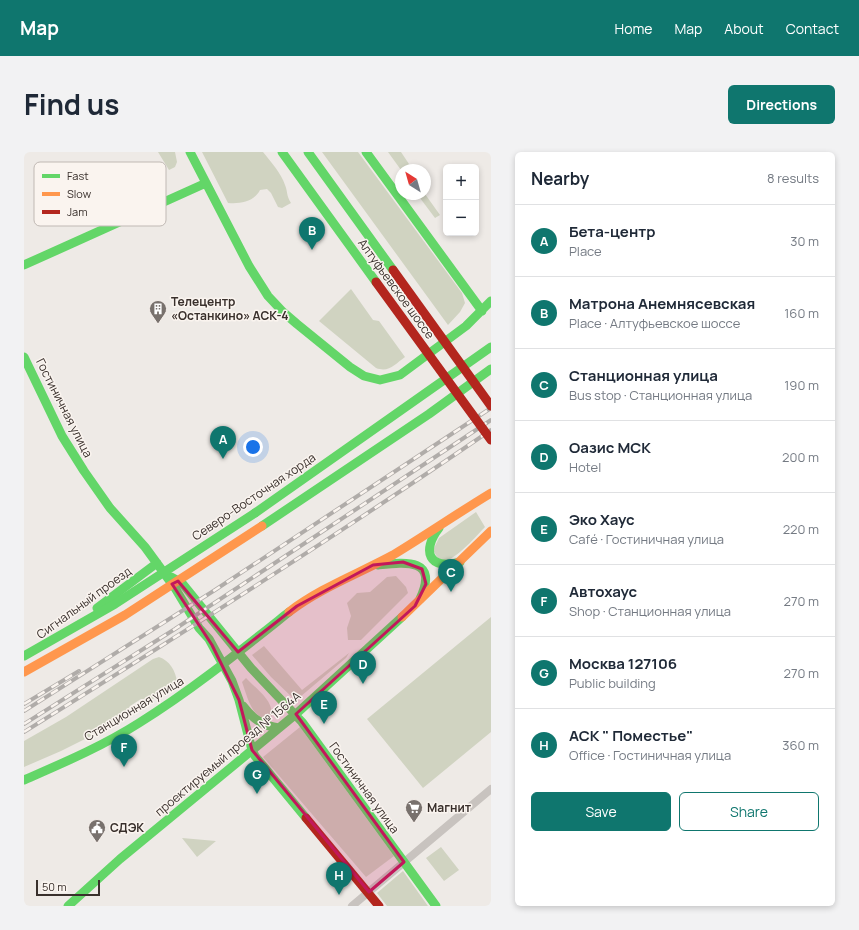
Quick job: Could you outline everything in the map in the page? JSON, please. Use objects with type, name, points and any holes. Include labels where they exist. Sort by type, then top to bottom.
[{"type":"main road","points":[[190,152],[247,261],[265,291],[292,321],[363,377],[378,381],[389,380],[400,375],[466,326],[491,301]]},
{"type":"main road","name":"Алтуфьевское шоссе","points":[[282,152],[491,440]]},
{"type":"main road","name":"Алтуфьевское шоссе","points":[[308,152],[491,406]]},
{"type":"main road","points":[[366,152],[482,311]]},
{"type":"main road","points":[[166,201],[206,183]]},
{"type":"main road","points":[[24,265],[111,226]]},
{"type":"main road","name":"Северо-Восточная хорда","points":[[24,656],[115,604],[255,513],[491,347]]},
{"type":"main road","name":"Гостиничная улица","points":[[24,356],[62,436],[84,471],[110,508],[145,547],[157,563],[175,588],[199,628],[209,639],[232,681],[240,700],[252,750],[379,906]]},
{"type":"main road","points":[[24,672],[125,615],[262,526],[429,414],[491,369]]},
{"type":"main road","name":"Станционная улица","points":[[24,780],[80,755],[132,727],[196,685],[296,606],[334,584],[373,565],[491,493]]},
{"type":"main road","points":[[445,522],[430,540],[430,554],[437,562],[443,565],[460,562]]},
{"type":"main road","name":"проектируемый проезд № 1564А","points":[[68,906],[120,859],[296,714],[349,667],[491,532]]},
{"type":"main road","points":[[373,565],[404,562],[413,564],[422,569],[427,579],[426,584],[420,598],[414,606]]},
{"type":"main road","name":"Гостиничная улица","points":[[157,563],[171,577],[182,583],[256,673],[296,714],[436,906]]},
{"type":"main road","name":"Сигнальный проезд","points":[[24,660],[43,648],[157,563]]},
{"type":"main road","points":[[240,700],[250,715],[257,722],[265,726],[279,728],[281,715],[280,706],[275,693]]},
{"type":"street","points":[[352,906],[491,789]]},
{"type":"highlighted area","points":[[403,562],[422,569],[426,584],[415,606],[296,714],[404,862],[369,892],[252,750],[239,700],[212,645],[172,584],[178,581],[238,652],[297,606],[373,565]]},
{"type":"green space","points":[[158,152],[175,152],[177,162],[175,167],[169,170],[166,162],[164,162]]},
{"type":"green space","points":[[202,152],[263,152],[281,176],[291,203],[282,208],[278,207],[271,193],[267,189],[260,190],[250,200],[237,203],[228,203]]},
{"type":"green space","points":[[322,152],[358,152],[462,293],[465,303],[460,312],[448,325]]},
{"type":"green space","points":[[388,152],[401,152],[409,164],[397,164]]},
{"type":"green space","points":[[422,200],[429,200],[440,215],[435,218]]},
{"type":"green space","points":[[351,289],[373,320],[379,321],[405,357],[388,369],[376,368],[319,321]]},
{"type":"green space","points":[[476,512],[485,527],[471,542],[451,558],[445,561],[437,557],[433,550],[439,538]]},
{"type":"green space","points":[[396,576],[406,587],[408,593],[361,640],[348,640],[347,628],[351,616],[347,603],[357,593],[370,592],[387,577]]},
{"type":"green space","points":[[491,617],[491,732],[423,788],[367,719]]},
{"type":"green space","points":[[264,646],[302,690],[349,653],[346,658],[295,700],[271,677],[252,655]]},
{"type":"green space","points":[[159,657],[163,658],[169,663],[175,674],[177,682],[153,699],[141,699],[130,706],[123,716],[91,736],[24,767],[24,741],[66,717],[153,659]]},
{"type":"green space","points":[[246,678],[268,701],[272,712],[271,718],[259,716],[251,706],[242,682]]},
{"type":"green space","points":[[300,727],[394,856],[366,877],[263,757]]},
{"type":"green space","points":[[182,838],[216,841],[197,857]]},
{"type":"green space","points":[[441,847],[459,870],[444,881],[426,858]]},
{"type":"green space","points":[[403,871],[428,906],[387,906],[377,893]]},
{"type":"railway","points":[[24,711],[215,590],[491,408]]},
{"type":"railway","points":[[24,724],[175,629],[491,420]]},
{"type":"railway","points":[[24,732],[259,584],[376,508],[491,430]]},
{"type":"railway","points":[[24,704],[79,671]]},
{"type":"traffic: fast","points":[[190,152],[249,266],[268,296],[297,324],[350,367],[364,376],[380,380],[400,375],[466,326],[491,301]]},
{"type":"traffic: fast","points":[[282,152],[376,282]]},
{"type":"traffic: fast","points":[[308,152],[393,270]]},
{"type":"traffic: fast","points":[[366,152],[482,311]]},
{"type":"traffic: fast","points":[[166,201],[206,183]]},
{"type":"traffic: fast","points":[[24,265],[111,226]]},
{"type":"traffic: fast","points":[[255,513],[491,347]]},
{"type":"traffic: fast","points":[[24,357],[62,436],[84,471],[110,508],[145,547],[175,588],[199,628],[209,639],[232,681],[255,756],[306,818]]},
{"type":"traffic: fast","points":[[262,526],[429,414],[491,369]]},
{"type":"traffic: fast","points":[[24,656],[115,604],[255,513]]},
{"type":"traffic: fast","points":[[439,528],[433,536],[430,544],[431,557],[441,564],[460,562]]},
{"type":"traffic: fast","points":[[97,608],[157,563]]},
{"type":"traffic: fast","points":[[378,565],[399,563],[417,566],[422,569],[425,576],[425,586],[420,599]]},
{"type":"traffic: fast","points":[[171,577],[182,583],[251,668],[302,722],[436,906]]},
{"type":"traffic: fast","points":[[24,780],[97,747],[139,723],[197,684],[289,612]]},
{"type":"traffic: fast","points":[[68,906],[120,859],[296,714],[402,617]]},
{"type":"traffic: fast","points":[[243,706],[251,715],[263,724],[279,728]]},
{"type":"traffic: slow","points":[[289,612],[326,588],[393,555],[491,493]]},
{"type":"traffic: slow","points":[[24,672],[125,615],[262,526]]},
{"type":"traffic: slow","points":[[402,617],[491,531]]},
{"type":"traffic: jam","points":[[393,270],[491,406]]},
{"type":"traffic: jam","points":[[376,282],[491,440]]},
{"type":"traffic: jam","points":[[306,818],[379,906]]},
{"type":"place","name":"Матрона Анемнясевская","points":[[312,250]]},
{"type":"place","name":"Телецентр «Останкино» АСК-4","points":[[158,324]]},
{"type":"place","name":"Бета-центр","points":[[223,459]]},
{"type":"place","name":"Станционная улица","points":[[451,592]]},
{"type":"place","name":"Оазис МСК","points":[[363,684]]},
{"type":"place","name":"Эко Хаус","points":[[324,724]]},
{"type":"place","name":"Автохаус","points":[[124,767]]},
{"type":"place","name":"Москва 127106","points":[[257,794]]},
{"type":"place","name":"Магнит","points":[[414,823]]},
{"type":"place","name":"СДЭК","points":[[97,843]]},
{"type":"place","name":"АСК \" Поместье\"","points":[[339,895]]}]
